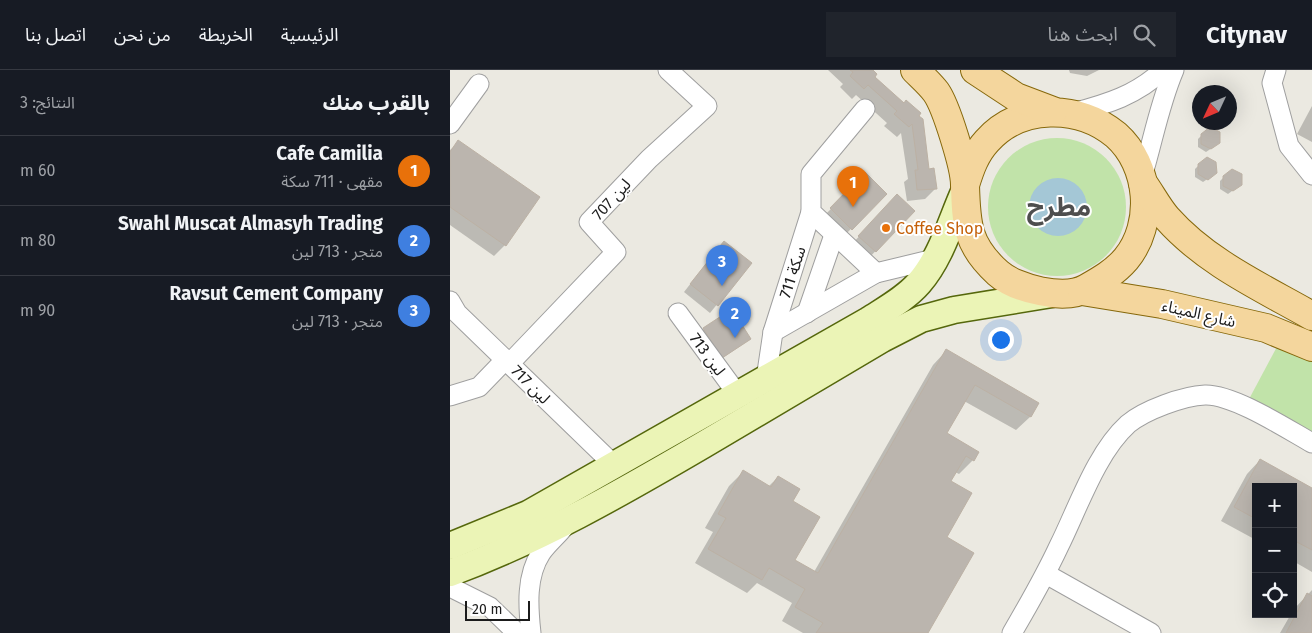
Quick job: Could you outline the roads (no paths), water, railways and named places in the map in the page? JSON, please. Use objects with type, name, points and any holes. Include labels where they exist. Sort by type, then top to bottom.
[{"type":"main road","points":[[915,70],[937,93],[954,135],[965,188]]},
{"type":"main road","points":[[975,70],[984,78],[1016,97],[1096,122],[1117,136],[1132,155],[1142,180],[1166,216],[1194,245],[1232,271],[1312,316]]},
{"type":"main road","points":[[965,188],[973,162],[987,141],[1000,130],[1029,115],[1063,112]]},
{"type":"main road","points":[[1069,292],[1107,277],[1126,258],[1140,235],[1145,209],[1142,180]]},
{"type":"main road","name":"شارع الميناء","points":[[965,188],[966,223],[978,251],[999,274],[1026,289],[1069,292],[1162,304],[1266,328],[1312,347]]},
{"type":"street","name":"لين 707","points":[[508,361],[616,252],[589,222],[649,159],[707,106],[668,70]]},
{"type":"street","points":[[1063,112],[1115,102],[1134,92],[1163,70]]},
{"type":"street","points":[[1142,180],[1161,101],[1174,70]]},
{"type":"street","points":[[1276,70],[1272,83],[1289,146],[1312,175]]},
{"type":"street","points":[[450,124],[480,84]]},
{"type":"street","name":"711 سكة","points":[[766,379],[772,332],[811,212],[810,174],[865,108]]},
{"type":"street","points":[[450,546],[528,514],[869,320],[902,298],[919,282],[934,259],[965,188]]},
{"type":"street","points":[[811,212],[876,273]]},
{"type":"street","name":"711 سكة","points":[[806,313],[834,235]]},
{"type":"street","name":"711 سكة","points":[[772,332],[876,273],[934,259]]},
{"type":"street","points":[[450,573],[489,558],[572,519],[629,488],[882,339],[921,319],[991,302],[1069,292]]},
{"type":"street","name":"لين 717","points":[[452,312],[508,361],[614,465]]},
{"type":"street","name":"713 لين","points":[[678,313],[738,395]]},
{"type":"street","points":[[450,396],[479,387],[508,361]]},
{"type":"street","points":[[1012,633],[1046,574],[1104,453],[1128,424],[1165,404],[1206,395],[1228,400],[1258,413],[1312,443]]},
{"type":"street","points":[[531,633],[528,605],[533,567],[542,551],[572,519]]},
{"type":"street","points":[[1046,574],[1151,633]]},
{"type":"street","points":[[450,587],[490,607],[517,633]]},
{"type":"water","points":[[1058,178],[1069,180],[1082,191],[1087,207],[1085,218],[1074,231],[1058,236],[1047,234],[1034,223],[1029,207],[1031,196],[1042,183]]},
{"type":"place","name":"Cafe Camilia","points":[[853,207]]},
{"type":"place","name":"Coffee Shop","points":[[886,228]]},
{"type":"place","name":"Ravsut Cement Company","points":[[722,286]]},
{"type":"place","name":"Swahl Muscat Almasyh Trading","points":[[735,338]]},
{"type":"district","name":"مطرح","points":[[1059,207]]}]
